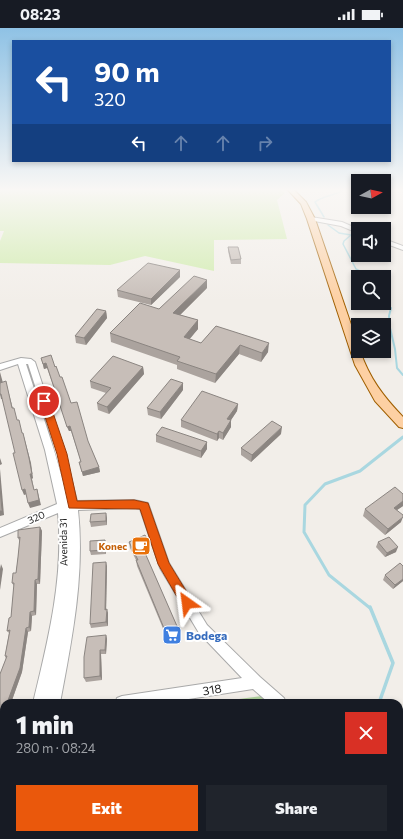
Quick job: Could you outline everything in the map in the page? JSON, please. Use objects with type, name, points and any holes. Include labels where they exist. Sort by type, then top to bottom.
[{"type":"main road","points":[[314,227],[360,365],[379,398],[403,424]]},
{"type":"street","points":[[391,244],[403,248]]},
{"type":"street","name":"Avenida 31","points":[[0,367],[21,361],[68,506],[75,543],[74,571],[67,635],[54,699]]},
{"type":"street","name":"320","points":[[0,533],[68,506],[134,504],[144,506],[164,564],[203,629],[255,682]]},
{"type":"street","name":"Avenida 31","points":[[41,699],[56,636],[64,575],[68,506]]},
{"type":"street","points":[[255,682],[274,699]]},
{"type":"street","name":"318","points":[[147,699],[255,682]]},
{"type":"green space","points":[[0,227],[284,227],[287,239],[214,240],[214,271],[145,256],[110,265],[0,263],[0,241],[4,231],[0,231]]},
{"type":"green space","points":[[262,696],[265,699],[239,699]]},
{"type":"building","points":[[228,247],[238,247],[241,259],[231,260]]},
{"type":"building","points":[[148,263],[180,270],[151,299],[117,290]]},
{"type":"building","points":[[194,276],[207,280],[173,313],[198,320],[184,337],[201,343],[216,326],[269,343],[262,353],[240,345],[216,374],[177,361],[180,357],[110,333],[140,303],[159,309]]},
{"type":"building","points":[[97,309],[106,311],[84,338],[75,336]]},
{"type":"building","points":[[51,355],[60,377],[62,377],[71,403],[77,402],[88,441],[99,467],[82,472],[79,462],[81,462],[70,426],[67,427],[46,363],[43,364],[41,358]]},
{"type":"building","points":[[113,356],[143,367],[107,407],[97,403],[111,388],[90,381]]},
{"type":"building","points":[[171,379],[183,383],[160,412],[147,408]]},
{"type":"building","points":[[6,381],[12,408],[14,408],[17,420],[19,420],[23,433],[32,474],[30,474],[34,490],[37,489],[39,500],[28,503],[25,489],[22,490],[13,453],[15,453],[0,394],[0,383]]},
{"type":"building","points":[[202,391],[238,404],[227,419],[231,420],[223,433],[219,431],[217,434],[181,420]]},
{"type":"building","points":[[272,421],[282,427],[252,455],[241,448]]},
{"type":"building","points":[[162,427],[207,442],[201,451],[156,435]]},
{"type":"building","points":[[0,487],[2,511],[0,511]]},
{"type":"building","points":[[395,487],[403,494],[403,501],[394,508],[403,515],[403,517],[388,529],[365,509]]},
{"type":"building","points":[[106,513],[106,521],[90,522],[91,514]]},
{"type":"building","points":[[40,527],[38,579],[35,580],[34,611],[30,612],[29,627],[26,628],[20,668],[8,699],[0,699],[0,674],[7,656],[5,656],[10,630],[7,631],[9,618],[11,617],[14,583],[12,583],[13,573],[16,573],[20,537],[18,538],[18,530]]},
{"type":"building","points":[[145,535],[149,543],[142,546],[180,633],[168,638],[136,560],[138,560],[129,542]]},
{"type":"building","points":[[389,537],[398,547],[387,553],[378,542]]},
{"type":"building","points":[[105,540],[105,550],[90,551],[90,541]]},
{"type":"building","points":[[106,562],[106,622],[90,624],[93,563]]},
{"type":"building","points":[[400,563],[403,566],[403,579],[395,585],[385,575]]},
{"type":"building","points":[[106,635],[105,650],[100,650],[100,676],[84,678],[84,657],[87,637]]},
{"type":"waterway","points":[[331,227],[339,233],[351,235],[344,241],[343,244],[358,270]]},
{"type":"waterway","points":[[390,310],[389,316],[390,328],[395,349],[397,368],[403,375]]},
{"type":"waterway","points":[[370,608],[329,575],[304,532],[305,505],[325,484],[360,471],[403,437]]},
{"type":"waterway","points":[[370,607],[393,663],[380,699]]},
{"type":"place","name":"Konec","points":[[141,546]]},
{"type":"place","name":"Bodega","points":[[172,635]]},
{"type":"route","points":[[44,401],[62,454],[72,506],[134,504],[144,506],[164,564],[187,603]]}]
